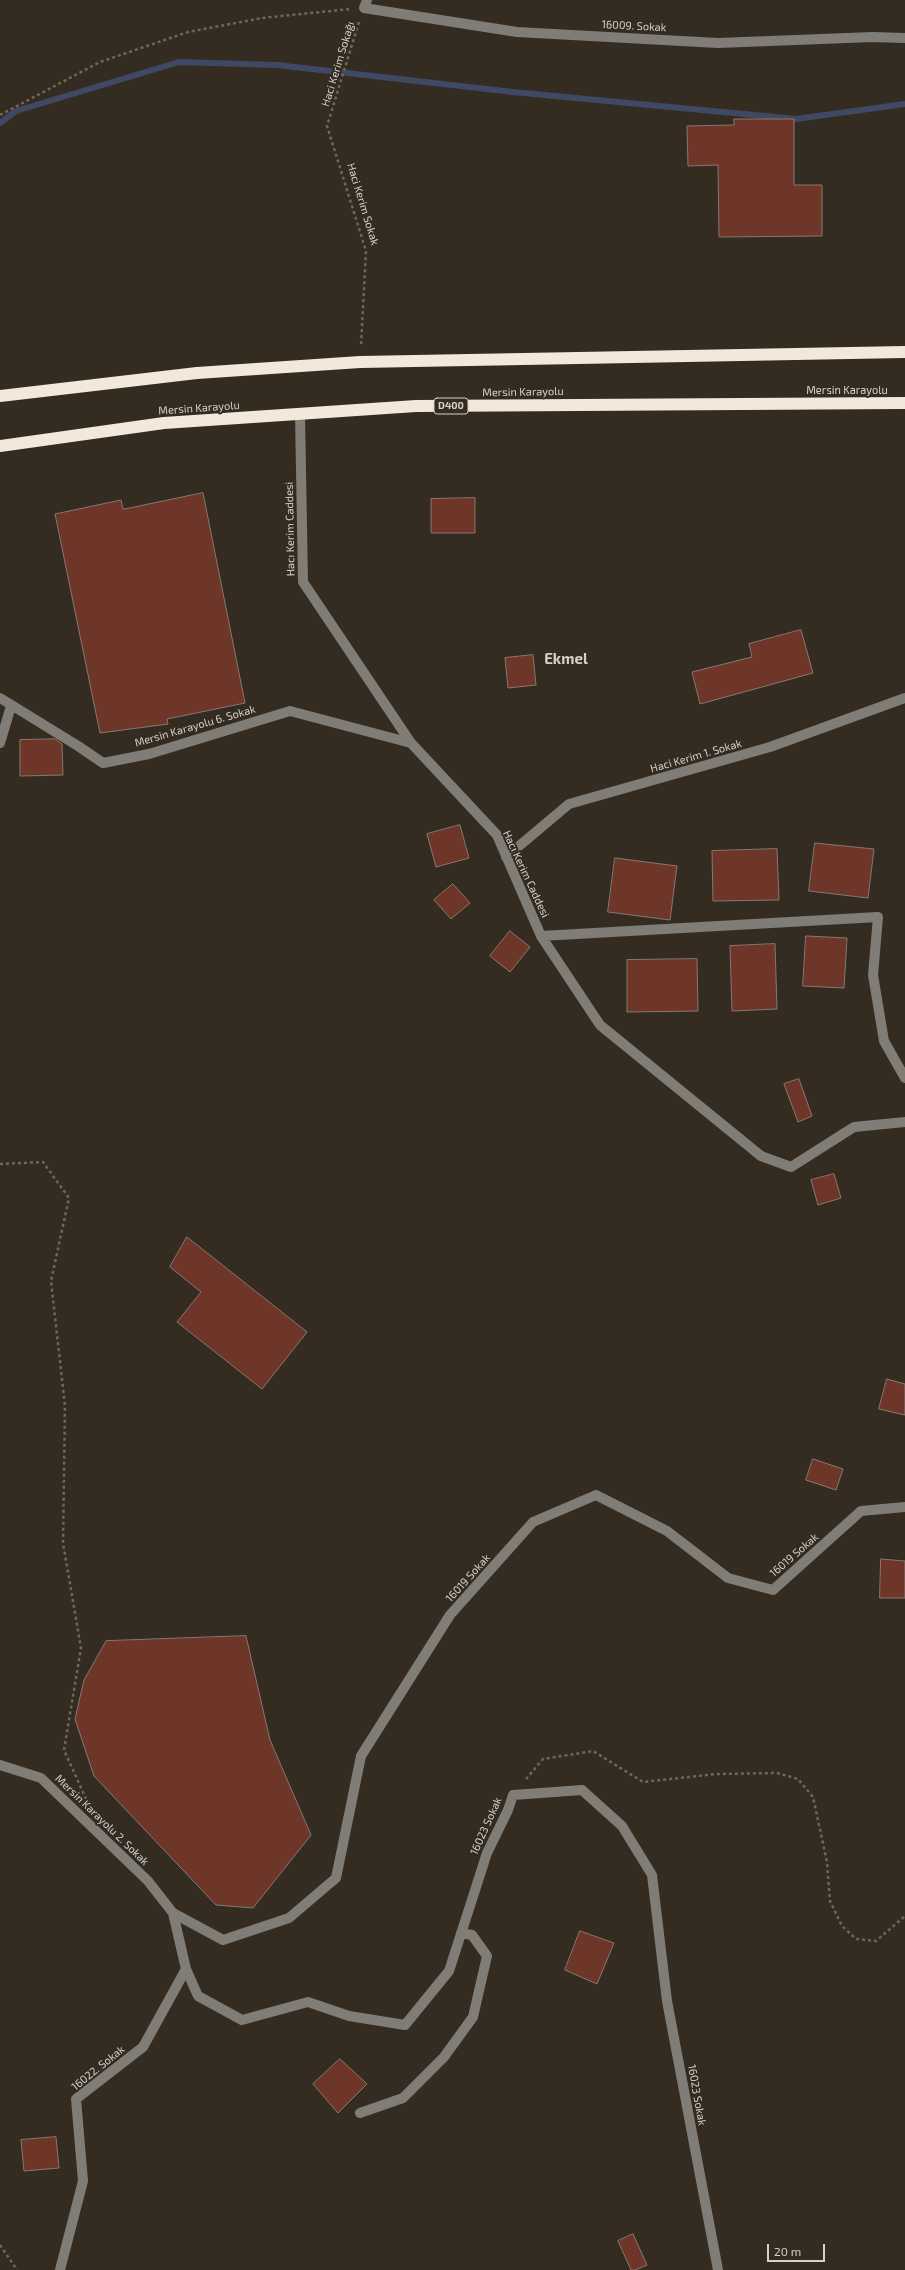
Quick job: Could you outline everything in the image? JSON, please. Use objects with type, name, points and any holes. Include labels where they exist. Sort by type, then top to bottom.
[{"type":"highway","points":[[0,396],[197,373],[360,362],[905,352]]},
{"type":"highway","name":"Mersin Karayolu","points":[[0,446],[164,423],[416,406],[905,403]]},
{"type":"street","name":"16009. Sokak","points":[[365,4],[517,32],[703,42],[873,37],[905,38]]},
{"type":"street","name":"Hacı Kerim Caddesi","points":[[300,414],[303,582],[411,743],[496,835],[541,936],[600,1025],[761,1156],[791,1167],[854,1127],[905,1122]]},
{"type":"street","name":"Mersin Karayolu 6. Sokak","points":[[0,698],[103,763],[149,754],[290,711],[411,743]]},
{"type":"street","name":"Haci Kerim 1. Sokak","points":[[506,857],[569,804],[770,747],[905,698]]},
{"type":"street","points":[[0,743],[11,706]]},
{"type":"street","points":[[541,936],[878,917],[873,975],[874,983],[884,1041],[905,1078]]},
{"type":"street","name":"16019 Sokak","points":[[172,1913],[223,1940],[289,1918],[336,1878],[361,1756],[450,1615],[533,1522],[596,1495],[667,1531],[728,1578],[772,1590],[861,1511],[905,1507]]},
{"type":"street","name":"Mersin Karayolu 2. Sokak","points":[[0,1765],[41,1778],[148,1881],[172,1913]]},
{"type":"street","name":"16023 Sokak","points":[[172,1913],[186,1969],[198,1996],[242,2020],[308,2002],[349,2016],[405,2025],[449,1971],[486,1853],[508,1810],[513,1795],[582,1790],[622,1826],[652,1875],[667,2001],[718,2270]]},
{"type":"street","points":[[360,2113],[403,2098],[444,2057],[473,2017],[487,1956],[472,1935],[461,1932]]},
{"type":"street","name":"16022. Sokak","points":[[60,2270],[83,2181],[76,2099],[143,2047],[186,1969]]},
{"type":"path","points":[[0,114],[100,62],[188,32],[262,18],[365,4]]},
{"type":"path","name":"Haci Kerim Sokağı","points":[[327,126],[365,4]]},
{"type":"path","name":"Haci Kerim Sokak","points":[[327,126],[366,250],[360,362]]},
{"type":"path","points":[[0,1164],[43,1162],[69,1198],[51,1281],[65,1406],[63,1543],[81,1648],[64,1750],[87,1801]]},
{"type":"path","points":[[513,1795],[543,1759],[593,1751],[643,1782],[724,1774],[777,1773],[798,1779],[813,1797],[827,1862],[830,1901],[842,1926],[856,1939],[876,1941],[905,1916]]},
{"type":"path","points":[[0,2245],[16,2270]]},
{"type":"building","points":[[734,119],[794,119],[794,185],[822,185],[822,236],[719,237],[718,165],[688,166],[687,126],[734,125]]},
{"type":"building","points":[[203,493],[245,703],[167,719],[168,724],[100,733],[55,514],[121,500],[123,509]]},
{"type":"building","points":[[475,498],[475,533],[431,533],[431,499]]},
{"type":"building","points":[[801,630],[813,673],[700,704],[692,672],[752,657],[749,644]]},
{"type":"building","points":[[533,655],[536,685],[508,688],[505,658]]},
{"type":"building","points":[[55,739],[62,744],[63,775],[20,776],[20,740]]},
{"type":"building","points":[[460,825],[469,858],[436,867],[427,834]]},
{"type":"building","points":[[815,843],[874,849],[868,898],[809,891]]},
{"type":"building","points":[[777,849],[779,900],[713,901],[712,851]]},
{"type":"building","points":[[615,858],[677,866],[670,920],[608,912]]},
{"type":"building","points":[[453,884],[470,903],[451,919],[434,900]]},
{"type":"building","points":[[510,931],[530,947],[510,972],[490,956]]},
{"type":"building","points":[[806,936],[847,938],[844,988],[803,986]]},
{"type":"building","points":[[775,944],[777,1009],[732,1011],[730,946]]},
{"type":"building","points":[[697,959],[698,1011],[627,1012],[627,960]]},
{"type":"building","points":[[799,1079],[812,1116],[798,1122],[784,1084]]},
{"type":"building","points":[[834,1174],[841,1198],[818,1205],[811,1180]]},
{"type":"building","points":[[187,1237],[307,1332],[262,1389],[177,1322],[201,1292],[170,1267]]},
{"type":"building","points":[[887,1379],[905,1384],[905,1415],[879,1409]]},
{"type":"building","points":[[813,1459],[843,1469],[836,1490],[806,1480]]},
{"type":"building","points":[[881,1559],[905,1561],[905,1598],[880,1598]]},
{"type":"building","points":[[246,1636],[270,1740],[311,1835],[253,1908],[216,1905],[94,1776],[75,1719],[84,1680],[106,1641]]},
{"type":"building","points":[[580,1931],[614,1943],[597,1984],[565,1970]]},
{"type":"building","points":[[340,2059],[367,2084],[338,2113],[313,2084]]},
{"type":"building","points":[[56,2137],[59,2168],[24,2171],[21,2140]]},
{"type":"building","points":[[633,2234],[647,2265],[631,2270],[618,2241]]},
{"type":"waterway","points":[[0,123],[16,111],[179,62],[277,65],[513,92],[796,119],[905,104]]},
{"type":"district","name":"Ekmel","points":[[566,659]]}]
